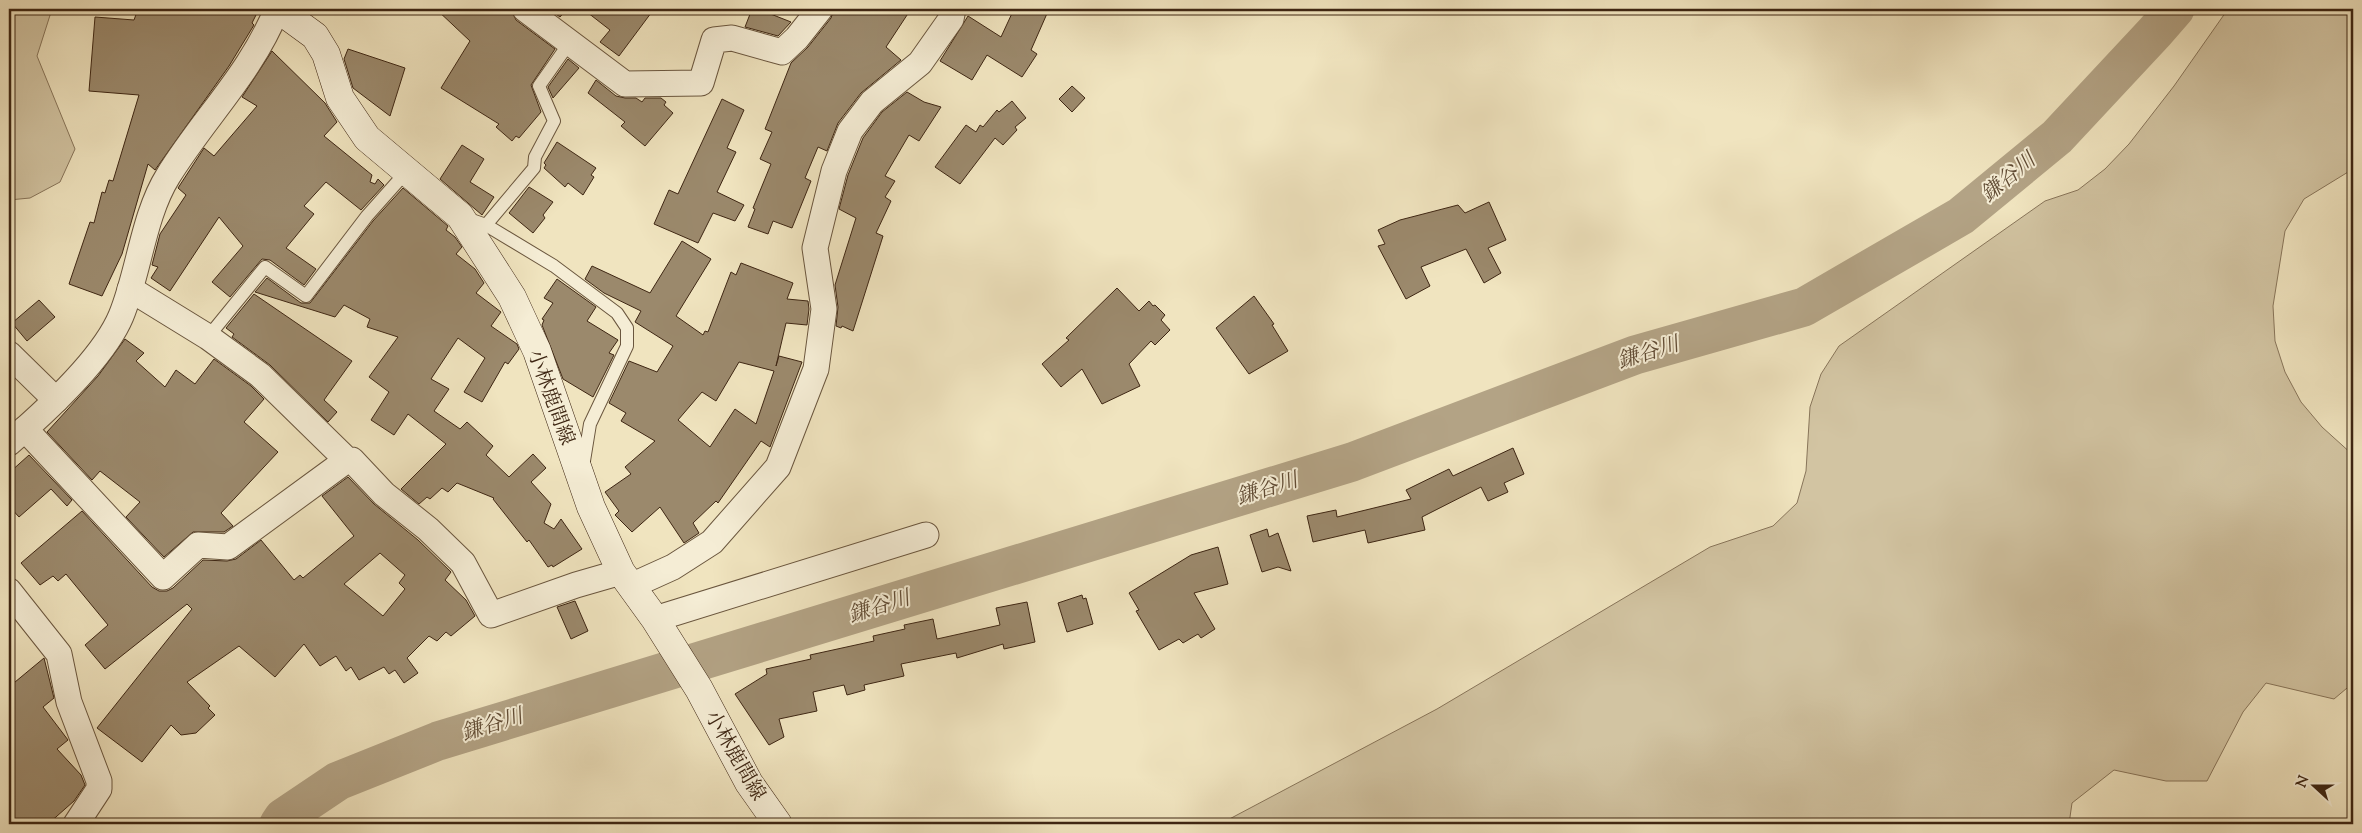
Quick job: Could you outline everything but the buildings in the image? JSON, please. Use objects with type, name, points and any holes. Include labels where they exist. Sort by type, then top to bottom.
[{"type":"main road","name":"小林鹿間線","points":[[277,9],[314,36],[326,54],[340,98],[367,138],[460,216],[512,297],[537,351],[581,479],[626,579],[658,623],[694,680],[749,783],[778,824]]},
{"type":"street","points":[[277,9],[268,31],[240,77],[167,177],[158,197],[121,317],[105,346],[56,400],[17,436],[163,577],[198,545],[228,547],[347,460]]},
{"type":"street","points":[[525,9],[625,84],[701,84],[714,40],[732,38],[782,52],[797,38],[820,9]]},
{"type":"street","points":[[130,289],[208,337],[260,375],[347,460],[352,460],[384,494],[428,529],[463,563],[491,615],[576,585],[626,579],[673,567],[712,542],[778,467],[816,369],[824,309],[816,248],[834,171],[850,131],[872,102],[920,63],[952,19],[953,9]]},
{"type":"street","points":[[9,354],[56,400]]},
{"type":"street","points":[[658,623],[926,535]]},
{"type":"street","points":[[9,591],[59,654],[69,702],[99,781],[99,789],[76,824]]},
{"type":"lane","points":[[486,225],[534,168],[535,157],[554,121],[539,86],[570,42]]},
{"type":"lane","points":[[208,337],[265,266],[306,296],[367,216],[407,171]]},
{"type":"lane","points":[[460,216],[486,225],[562,272],[618,313],[627,328],[627,346],[590,424],[581,479]]},
{"type":"shaded area","points":[[9,9],[52,9],[37,56],[75,149],[60,182],[30,198],[9,200]]},
{"type":"shaded area","points":[[2228,9],[2353,9],[2353,169],[2304,199],[2285,231],[2273,306],[2275,341],[2285,372],[2301,402],[2322,427],[2353,455],[2353,683],[2334,699],[2266,683],[2243,712],[2207,781],[2166,781],[2114,770],[2072,803],[2069,824],[1220,824],[1437,709],[1710,547],[1773,526],[1797,503],[1806,471],[1810,407],[1821,374],[1839,346],[2045,201],[2078,190],[2105,169],[2129,144],[2174,86]]},
{"type":"waterway","name":"鎌谷川","points":[[279,824],[283,818],[338,781],[438,741],[1352,462],[1635,355],[1804,307],[1961,216],[2057,137],[2175,9]]}]
